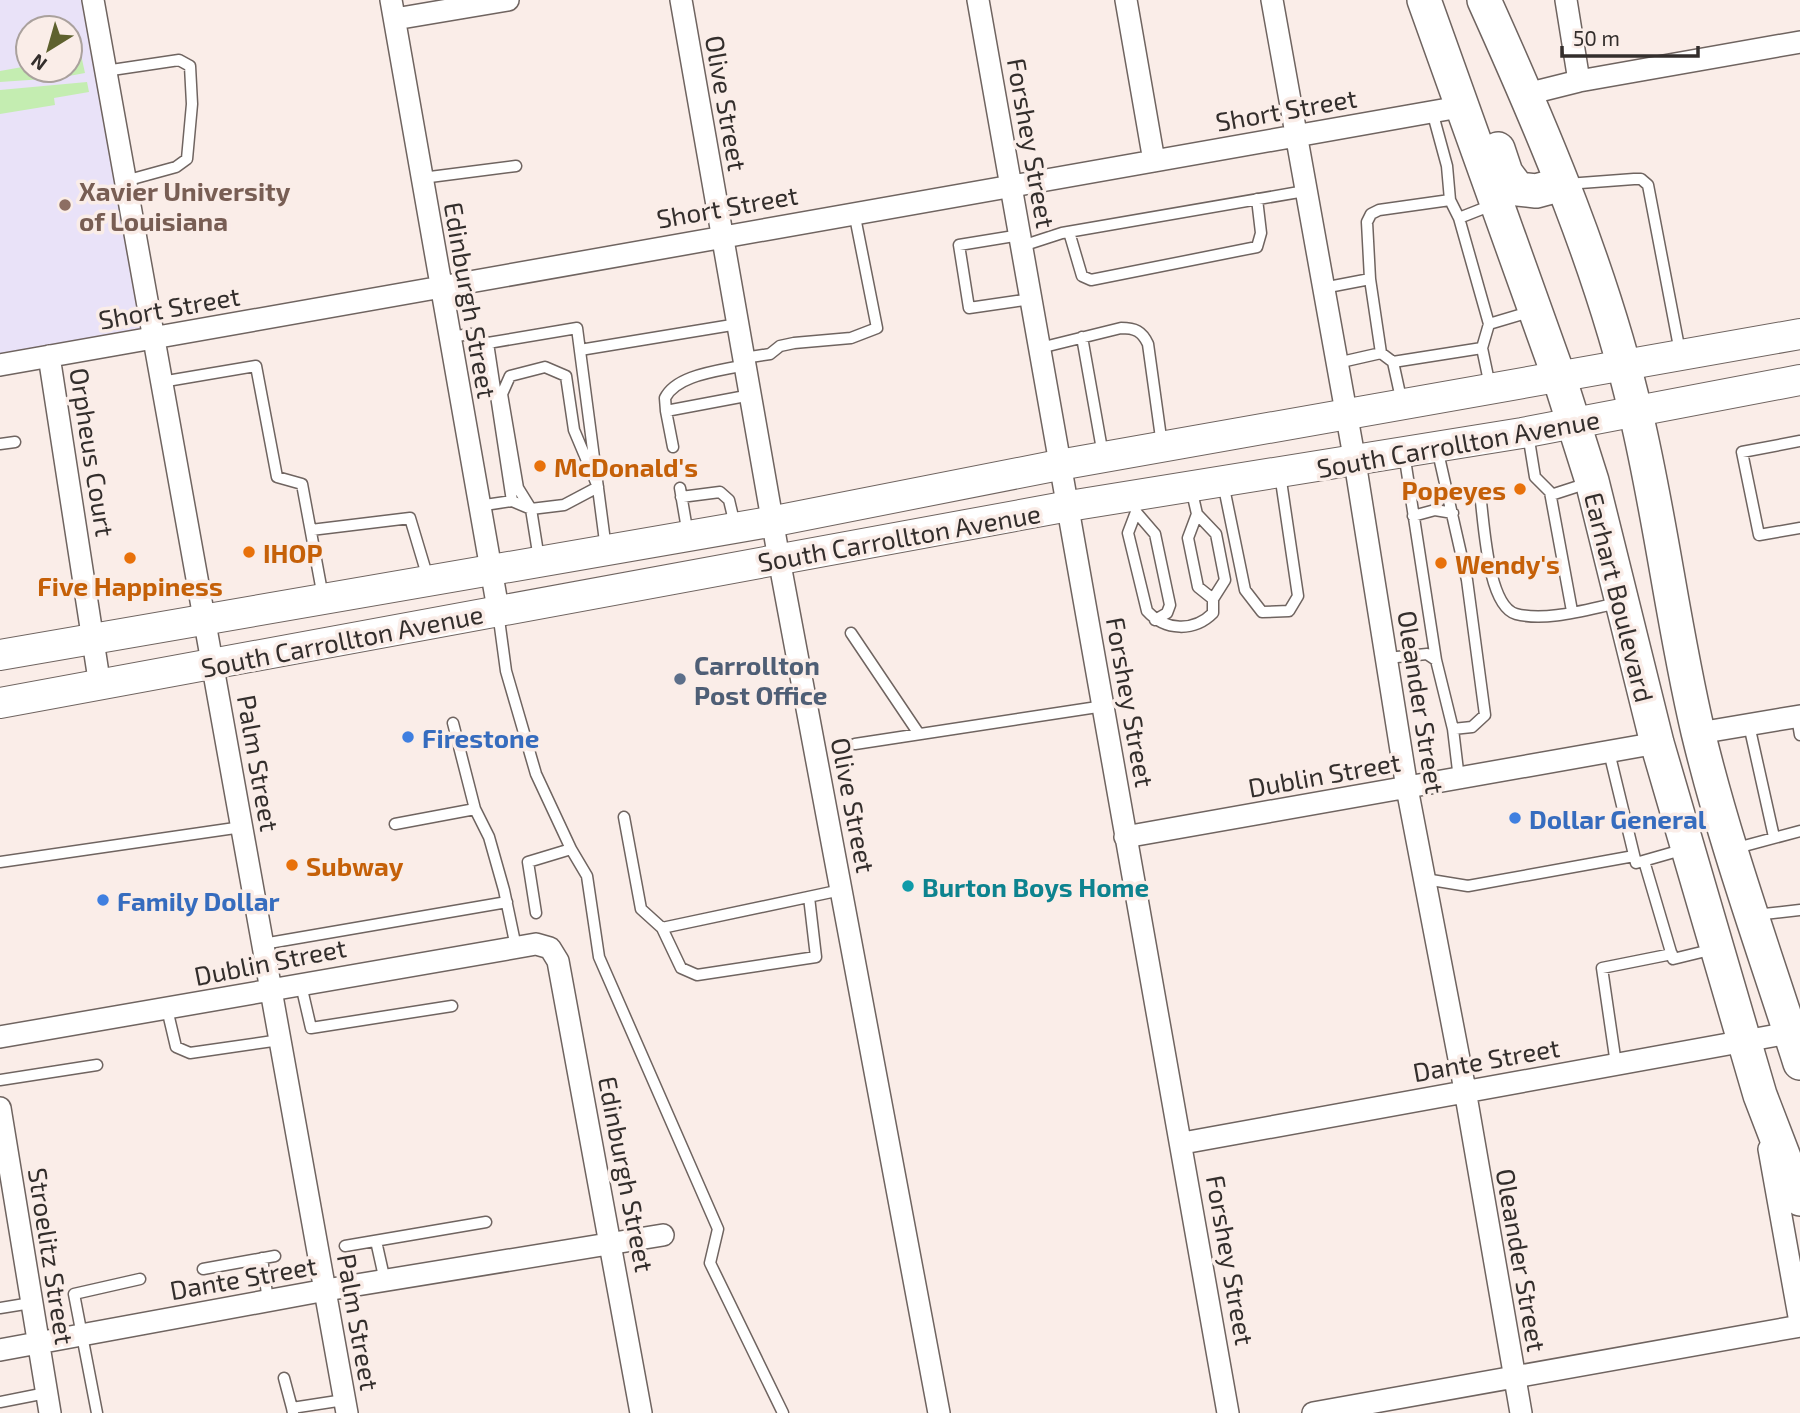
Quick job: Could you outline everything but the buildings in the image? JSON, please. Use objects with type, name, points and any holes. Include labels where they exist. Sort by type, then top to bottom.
[{"type":"main road","points":[[1467,0],[1486,33],[1521,81]]},
{"type":"main road","name":"Earhart Boulevard","points":[[1484,0],[1521,81],[1562,184],[1608,313],[1636,413],[1699,733],[1731,850],[1797,1042]]},
{"type":"main road","name":"Earhart Boulevard","points":[[1429,8],[1499,202],[1592,481],[1657,743],[1760,1095],[1800,1199]]},
{"type":"main road","points":[[1465,106],[1480,120],[1494,140],[1506,173],[1518,189],[1536,191],[1562,184]]},
{"type":"main road","name":"South Carrollton Avenue","points":[[0,655],[489,568],[775,521],[1059,465],[1800,334]]},
{"type":"main road","points":[[1759,341],[1767,386]]},
{"type":"main road","name":"South Carrollton Avenue","points":[[0,703],[394,633],[498,610],[1069,506],[1194,501],[1223,483],[1636,413],[1800,380]]},
{"type":"street","name":"Palm Street","points":[[93,0],[345,1407]]},
{"type":"street","points":[[393,10],[508,0]]},
{"type":"street","name":"Olive Street","points":[[681,0],[775,521],[779,559],[939,1413]]},
{"type":"street","name":"Forshey Street","points":[[978,0],[1228,1413]]},
{"type":"street","points":[[1126,0],[1154,161]]},
{"type":"street","name":"Oleander Street","points":[[1272,0],[1346,415],[1407,789],[1465,1090],[1521,1413]]},
{"type":"street","points":[[1566,0],[1579,81]]},
{"type":"street","name":"Edinburgh Street","points":[[393,10],[498,610]]},
{"type":"street","points":[[1521,81],[1579,81],[1800,42]]},
{"type":"street","name":"Short Street","points":[[0,365],[153,340],[440,285],[1465,106]]},
{"type":"street","name":"Orpheus Court","points":[[49,356],[100,686]]},
{"type":"street","points":[[1699,733],[1749,725],[1799,723]]},
{"type":"street","name":"Dublin Street","points":[[1125,837],[1657,743]]},
{"type":"street","name":"Dublin Street","points":[[0,1037],[516,947],[536,944],[550,948]]},
{"type":"street","name":"Edinburgh Street","points":[[550,948],[558,961],[641,1413]]},
{"type":"street","name":"Dante Street","points":[[1182,1143],[1465,1090],[1745,1042],[1797,1042]]},
{"type":"street","points":[[1313,1413],[1800,1324],[1760,1095]]},
{"type":"street","name":"Stroelitz Street","points":[[0,1108],[48,1403]]},
{"type":"street","name":"Dante Street","points":[[0,1350],[326,1290],[663,1235]]},
{"type":"lane","points":[[106,71],[179,60],[190,66],[192,104],[187,159],[176,167],[125,181]]},
{"type":"lane","points":[[1432,111],[1447,166],[1450,200],[1459,218],[1489,324],[1482,348],[1490,388]]},
{"type":"lane","points":[[422,178],[516,166]]},
{"type":"lane","points":[[1562,184],[1641,179],[1648,186],[1680,354]]},
{"type":"lane","points":[[1031,299],[969,308],[959,245],[1021,241],[1305,191]]},
{"type":"lane","points":[[1069,232],[1082,276],[1091,280],[1256,247],[1261,233],[1257,199]]},
{"type":"lane","points":[[1403,405],[1393,362],[1381,352],[1370,279],[1367,222],[1371,215],[1379,210],[1450,200]]},
{"type":"lane","points":[[1459,218],[1499,202]]},
{"type":"lane","points":[[673,447],[665,398],[673,386],[771,354],[780,346],[850,338],[877,328],[854,212]]},
{"type":"lane","points":[[1323,288],[1370,279]]},
{"type":"lane","points":[[1489,324],[1536,310]]},
{"type":"lane","points":[[580,350],[738,324]]},
{"type":"lane","points":[[449,337],[471,334],[488,343],[577,328],[606,549]]},
{"type":"lane","points":[[1040,348],[1121,328],[1134,328],[1144,334],[1148,344],[1162,447]]},
{"type":"lane","points":[[1082,337],[1103,457]]},
{"type":"lane","points":[[488,343],[512,501]]},
{"type":"lane","points":[[1393,362],[1482,348]]},
{"type":"lane","points":[[1337,363],[1381,352]]},
{"type":"lane","points":[[161,382],[256,366],[277,477],[302,484],[324,599]]},
{"type":"lane","points":[[539,560],[531,509],[517,488],[502,394],[510,376],[545,367],[566,376],[574,429],[598,487]]},
{"type":"lane","points":[[666,411],[751,395]]},
{"type":"lane","points":[[1527,432],[1535,477],[1550,495],[1572,611]]},
{"type":"lane","points":[[1800,441],[1742,452],[1759,535],[1800,528]]},
{"type":"lane","points":[[0,444],[15,442]]},
{"type":"lane","points":[[1437,448],[1468,580],[1485,715],[1472,727],[1453,729]]},
{"type":"lane","points":[[1404,453],[1436,660],[1453,729],[1459,779]]},
{"type":"lane","points":[[1223,483],[1245,590],[1262,612],[1274,614],[1289,611],[1297,596],[1280,474]]},
{"type":"lane","points":[[1550,495],[1592,481]]},
{"type":"lane","points":[[478,506],[512,501],[531,509],[564,505],[598,487]]},
{"type":"lane","points":[[688,535],[680,493],[720,492],[729,500],[735,527]]},
{"type":"lane","points":[[1480,494],[1490,567],[1499,601],[1513,614],[1536,616],[1621,603]]},
{"type":"lane","points":[[1194,501],[1188,538],[1198,587],[1213,599]]},
{"type":"lane","points":[[1135,505],[1128,533],[1147,611],[1155,620],[1177,628],[1203,622],[1213,613],[1213,599],[1225,580],[1216,534],[1194,501]]},
{"type":"lane","points":[[1135,505],[1156,534],[1170,605],[1167,614],[1155,620]]},
{"type":"lane","points":[[1413,516],[1435,510],[1453,513]]},
{"type":"lane","points":[[311,530],[410,518],[429,580]]},
{"type":"lane","points":[[498,610],[506,671],[536,774],[571,849],[587,876],[599,957],[718,1229],[710,1263],[783,1413]]},
{"type":"lane","points":[[851,633],[919,734]]},
{"type":"lane","points":[[1387,658],[1427,654],[1436,660]]},
{"type":"lane","points":[[855,744],[1104,706]]},
{"type":"lane","points":[[453,723],[474,809],[489,837],[516,947]]},
{"type":"lane","points":[[1749,725],[1774,837]]},
{"type":"lane","points":[[1609,752],[1639,858],[1673,959],[1717,948]]},
{"type":"lane","points":[[395,824],[474,809]]},
{"type":"lane","points":[[624,817],[641,909],[662,928],[681,968],[696,975],[816,957],[809,897]]},
{"type":"lane","points":[[0,862],[242,827]]},
{"type":"lane","points":[[1731,850],[1800,831]]},
{"type":"lane","points":[[1425,879],[1468,886],[1688,848]]},
{"type":"lane","points":[[536,913],[528,862],[571,849]]},
{"type":"lane","points":[[662,928],[841,890]]},
{"type":"lane","points":[[263,944],[507,902]]},
{"type":"lane","points":[[1752,916],[1800,910]]},
{"type":"lane","points":[[1616,1064],[1602,968],[1672,954]]},
{"type":"lane","points":[[301,985],[311,1028],[452,1006]]},
{"type":"lane","points":[[167,1009],[176,1047],[190,1053],[280,1040]]},
{"type":"lane","points":[[0,1080],[97,1065]]},
{"type":"lane","points":[[345,1246],[486,1222]]},
{"type":"lane","points":[[376,1241],[385,1281]]},
{"type":"lane","points":[[203,1269],[275,1256]]},
{"type":"lane","points":[[262,1258],[268,1301]]},
{"type":"lane","points":[[97,1413],[74,1294],[140,1279]]},
{"type":"lane","points":[[0,1308],[31,1303]]},
{"type":"lane","points":[[284,1378],[293,1410],[345,1407]]},
{"type":"lane","points":[[0,1402],[48,1403]]},
{"type":"shaded area","name":"Xavier University of Louisiana","points":[[0,0],[93,0],[153,340],[0,367]]},
{"type":"green space","points":[[14,68],[14,81],[0,82],[0,71]]},
{"type":"green space","points":[[87,82],[89,92],[54,98],[55,105],[0,114],[0,90]]},
{"type":"place","name":"Xavier University of Louisiana","points":[[65,205]]},
{"type":"place","name":"McDonald's","points":[[540,466]]},
{"type":"place","name":"Popeyes","points":[[1520,489]]},
{"type":"place","name":"IHOP","points":[[249,552]]},
{"type":"place","name":"Five Happiness","points":[[130,558]]},
{"type":"place","name":"Wendy's","points":[[1441,563]]},
{"type":"place","name":"Carrollton Post Office","points":[[680,679]]},
{"type":"place","name":"Firestone","points":[[408,737]]},
{"type":"place","name":"Dollar General","points":[[1515,818]]},
{"type":"place","name":"Subway","points":[[292,865]]},
{"type":"place","name":"Burton Boys Home","points":[[908,886]]},
{"type":"place","name":"Family Dollar","points":[[103,900]]}]
